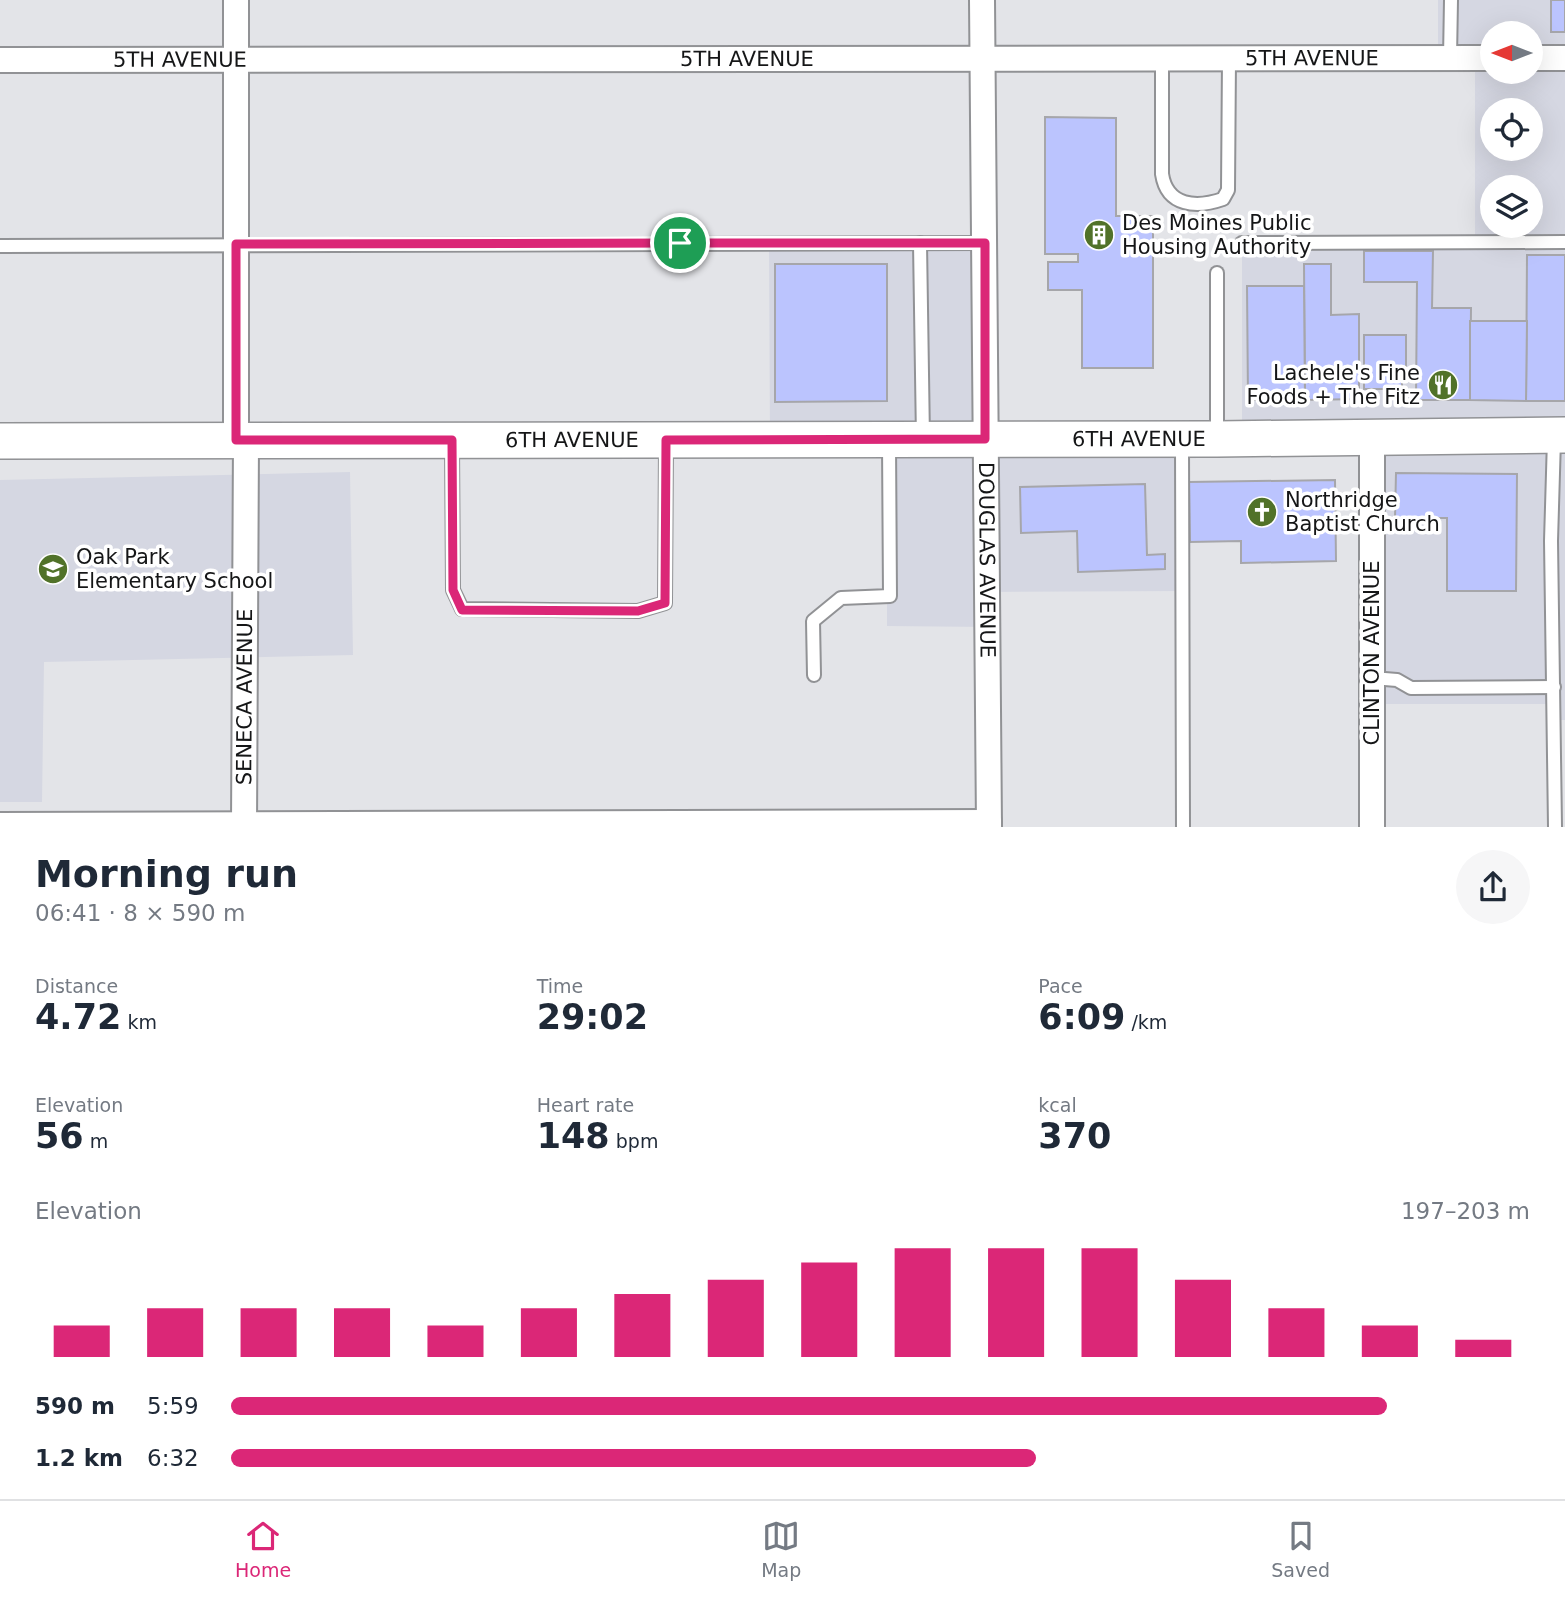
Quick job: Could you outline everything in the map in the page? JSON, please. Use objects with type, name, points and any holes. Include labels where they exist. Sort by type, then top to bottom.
[{"type":"main road","name":"6TH AVENUE","points":[[0,441],[1217,439],[1559,435]]},
{"type":"street","name":"SENECA AVENUE","points":[[236,0],[236,244],[241,440],[244,826]]},
{"type":"street","name":"DOUGLAS AVENUE","points":[[982,0],[989,825]]},
{"type":"street","name":"5TH AVENUE","points":[[0,60],[1480,58]]},
{"type":"street","points":[[1544,58],[1565,58]]},
{"type":"street","name":"CLINTON AVENUE","points":[[1371,437],[1372,827]]},
{"type":"street","points":[[0,825],[989,825]]},
{"type":"lane","points":[[1450,58],[1451,0]]},
{"type":"lane","points":[[1161,60],[1161,174],[1164,186],[1169,195],[1186,203],[1211,203],[1223,199],[1228,190],[1229,59]]},
{"type":"lane","points":[[1242,243],[1565,242]]},
{"type":"lane","points":[[814,675],[813,621],[841,598],[890,596],[906,439],[920,243]]},
{"type":"lane","points":[[0,246],[985,243]]},
{"type":"lane","points":[[1217,273],[1217,439]]},
{"type":"lane","points":[[1555,827],[1551,541],[1559,435]]},
{"type":"lane","points":[[1182,438],[1183,827]]},
{"type":"lane","points":[[452,440],[453,590],[462,610],[638,611],[665,603],[666,440]]},
{"type":"lane","points":[[0,441],[0,452]]},
{"type":"lane","points":[[1371,678],[1397,680],[1411,688],[1554,687]]},
{"type":"shaded area","points":[[1438,0],[1565,0],[1565,720],[1555,720],[1554,704],[1372,704],[1371,437],[1242,438],[1242,243],[1475,243],[1475,58],[1438,58]]},
{"type":"shaded area","points":[[769,243],[985,243],[986,439],[1182,438],[1182,591],[989,592],[989,627],[887,626],[887,440],[770,440]]},
{"type":"shaded area","points":[[350,472],[353,655],[44,662],[42,802],[0,802],[0,480]]},
{"type":"building","points":[[1551,0],[1565,0],[1565,32],[1551,32]]},
{"type":"building","name":"Des Moines Public Housing Authority","points":[[1045,117],[1116,118],[1116,216],[1153,216],[1153,368],[1082,368],[1082,290],[1048,290],[1048,262],[1078,262],[1078,254],[1045,254]]},
{"type":"building","points":[[1364,251],[1433,251],[1432,308],[1471,308],[1470,400],[1416,400],[1417,282],[1364,282]]},
{"type":"building","points":[[1527,255],[1565,255],[1565,401],[1526,401]]},
{"type":"building","points":[[775,264],[887,264],[887,401],[775,402]]},
{"type":"building","points":[[1304,264],[1331,264],[1331,315],[1359,314],[1359,399],[1305,400]]},
{"type":"building","points":[[1247,286],[1304,286],[1305,400],[1248,400]]},
{"type":"building","points":[[1470,321],[1527,321],[1526,401],[1470,400]]},
{"type":"building","points":[[1364,335],[1406,335],[1406,374],[1402,374],[1402,389],[1364,389]]},
{"type":"building","points":[[1396,473],[1517,474],[1516,591],[1447,591],[1447,518],[1395,518]]},
{"type":"building","name":"Northridge Baptist Church","points":[[1335,480],[1336,561],[1241,563],[1241,541],[1190,542],[1189,482]]},
{"type":"building","points":[[1145,484],[1147,555],[1165,554],[1165,569],[1078,572],[1077,531],[1021,533],[1020,487]]},
{"type":"place","name":"Des Moines Public Housing Authority","points":[[1099,235]]},
{"type":"place","name":"Lachele's Fine Foods + The Fitz","points":[[1443,385]]},
{"type":"place","name":"Northridge Baptist Church","points":[[1262,512]]},
{"type":"place","name":"Oak Park Elementary School","points":[[53,569]]},
{"type":"route","points":[[680,243],[985,243],[985,439],[666,440],[665,603],[638,611],[462,610],[453,590],[452,440],[236,440],[236,244],[680,243]]}]
